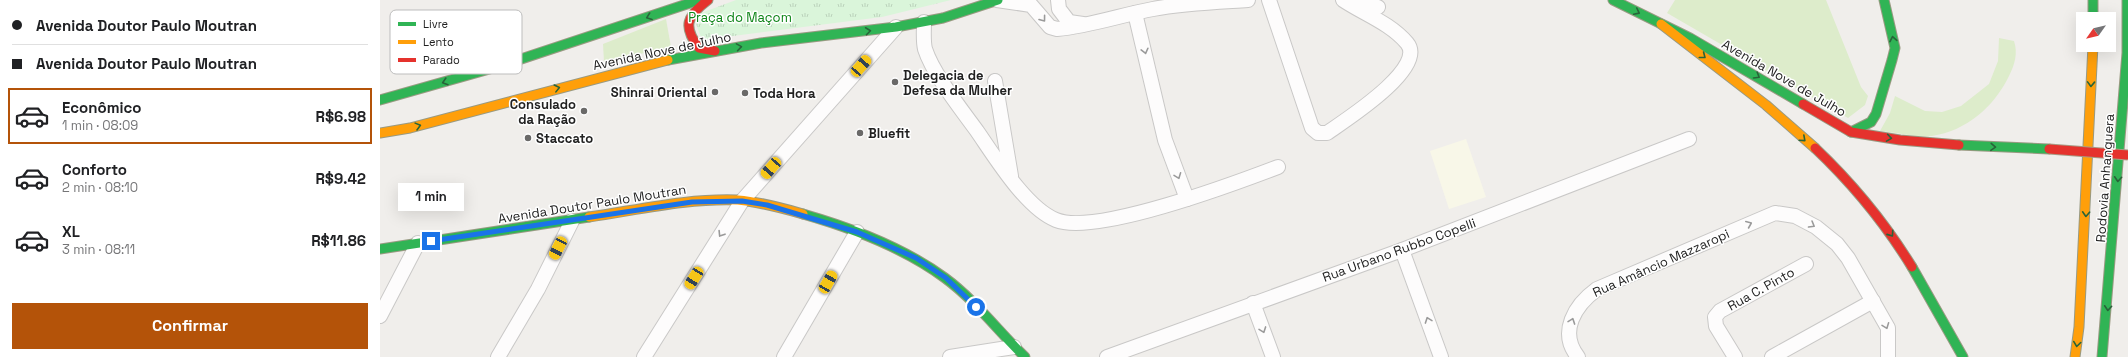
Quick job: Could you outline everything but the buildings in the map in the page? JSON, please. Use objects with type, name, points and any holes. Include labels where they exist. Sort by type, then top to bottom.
[{"type":"main road","points":[[522,59],[567,45],[666,5],[699,0]]},
{"type":"main road","points":[[708,0],[696,8],[688,18],[688,28],[691,37],[699,48],[715,51]]},
{"type":"main road","name":"Avenida Nove de Julho","points":[[380,133],[410,128],[556,88],[715,51],[924,22],[944,18],[997,0]]},
{"type":"main road","name":"Avenida Nove de Julho","points":[[1613,0],[1732,61],[1851,132],[1871,122],[1876,114],[1892,60],[1895,48],[1888,11],[1884,0]]},
{"type":"main road","points":[[2093,0],[2093,12]]},
{"type":"main road","name":"Rodovia Anhanguera","points":[[2102,357],[2127,53],[2127,0]]},
{"type":"main road","points":[[1661,24],[1769,108],[1824,158],[1860,195],[1889,230],[1911,264],[1963,357]]},
{"type":"main road","points":[[2075,357],[2081,304],[2093,52]]},
{"type":"main road","points":[[380,100],[472,74]]},
{"type":"main road","points":[[1851,132],[1900,140],[1954,145],[2049,149],[2128,155]]},
{"type":"main road","name":"Avenida Doutor Paulo Moutran","points":[[380,249],[692,202],[742,201],[767,205],[857,232],[916,258],[946,278],[1025,357]]},
{"type":"street","points":[[997,0],[1031,5],[1050,28],[1057,29],[1070,28],[1135,13],[1183,5],[1248,0]]},
{"type":"street","points":[[1058,0],[1059,9],[1069,22],[1088,24]]},
{"type":"street","points":[[1269,0],[1312,128],[1318,133],[1327,133],[1376,98],[1403,71],[1410,54],[1408,44],[1396,32],[1343,0]]},
{"type":"street","points":[[1346,0],[1378,7]]},
{"type":"street","points":[[1135,13],[1165,140],[1187,199]]},
{"type":"street","points":[[924,22],[925,48],[930,60],[1011,180],[1043,212],[1056,220],[1066,223],[1107,220],[1187,199],[1232,185],[1278,168]]},
{"type":"street","points":[[644,357],[742,201],[896,27]]},
{"type":"street","points":[[995,81],[1011,180]]},
{"type":"street","name":"Rua Urbano Rubbo Copelli","points":[[1107,357],[1252,303],[1402,250],[1689,139]]},
{"type":"street","name":"Rua Amâncio Mazzaropi","points":[[1578,357],[1574,352],[1569,329],[1571,320],[1584,299],[1597,290],[1775,213],[1795,216],[1816,227],[1837,244],[1848,258],[1873,301]]},
{"type":"street","points":[[498,357],[538,288],[572,221]]},
{"type":"street","points":[[784,357],[857,232]]},
{"type":"street","points":[[380,316],[418,243]]},
{"type":"street","points":[[1402,250],[1441,357]]},
{"type":"street","name":"Rua C. Pinto","points":[[1735,357],[1716,326],[1715,317],[1720,311],[1806,264]]},
{"type":"street","points":[[1772,357],[1873,301],[1888,328],[1888,357]]},
{"type":"street","points":[[1252,303],[1273,357]]},
{"type":"street","points":[[651,357],[653,342]]},
{"type":"street","points":[[950,357],[1014,347]]},
{"type":"shaded area","points":[[1466,139],[1486,197],[1449,209],[1430,151]]},
{"type":"green space","name":"Praça do Maçom","points":[[736,0],[951,0],[882,17],[702,40],[693,16]]},
{"type":"green space","points":[[1675,0],[1826,0],[1861,87],[1868,96],[1865,105],[1848,118],[1667,13]]},
{"type":"green space","points":[[666,19],[671,47],[604,62],[603,44]]},
{"type":"green space","points":[[1999,38],[2014,41],[2016,54],[2014,63],[2003,87],[1978,116],[1956,129],[1932,136],[1913,136],[1880,131],[1890,113],[1895,96],[1925,111],[1942,112],[1961,106],[1989,84],[1998,61]]},
{"type":"traffic: fast","points":[[522,59],[699,0]]},
{"type":"traffic: fast","points":[[668,60],[761,43],[896,27],[943,18],[998,0]]},
{"type":"traffic: fast","points":[[1613,0],[1690,38],[1803,104]]},
{"type":"traffic: fast","points":[[1851,132],[1871,122],[1876,114],[1892,60],[1895,48],[1884,0]]},
{"type":"traffic: fast","points":[[2093,0],[2093,12]]},
{"type":"traffic: fast","points":[[2102,357],[2127,53],[2127,0]]},
{"type":"traffic: fast","points":[[380,100],[472,74]]},
{"type":"traffic: fast","points":[[1959,145],[2049,149]]},
{"type":"traffic: fast","points":[[803,214],[858,232],[895,248],[929,267],[945,278],[966,296],[1025,357]]},
{"type":"traffic: fast","points":[[380,249],[589,217]]},
{"type":"traffic: fast","points":[[1912,267],[1963,357]]},
{"type":"traffic: slow","points":[[1661,24],[1766,105],[1815,148]]},
{"type":"traffic: slow","points":[[2075,357],[2079,327],[2093,52]]},
{"type":"traffic: slow","points":[[380,133],[410,128],[668,60]]},
{"type":"traffic: slow","points":[[589,217],[663,205],[719,200],[754,202],[803,214]]},
{"type":"traffic: jam","points":[[708,0],[691,16],[689,27],[690,33],[699,48],[715,51]]},
{"type":"traffic: jam","points":[[1803,104],[1851,132],[1900,140],[1959,145]]},
{"type":"traffic: jam","points":[[1815,148],[1868,204],[1912,267]]},
{"type":"traffic: jam","points":[[2049,149],[2128,155]]},
{"type":"place","name":"Delegacia de Defesa da Mulher","points":[[895,82]]},
{"type":"place","name":"Shinrai Oriental","points":[[715,92]]},
{"type":"place","name":"Toda Hora","points":[[745,93]]},
{"type":"place","name":"Consulado da Ração","points":[[584,111]]},
{"type":"place","name":"Bluefit","points":[[860,133]]},
{"type":"place","name":"Staccato","points":[[528,138]]},
{"type":"route","points":[[431,241],[692,202],[742,201],[767,205],[857,232],[916,258],[946,278],[976,307]]}]
